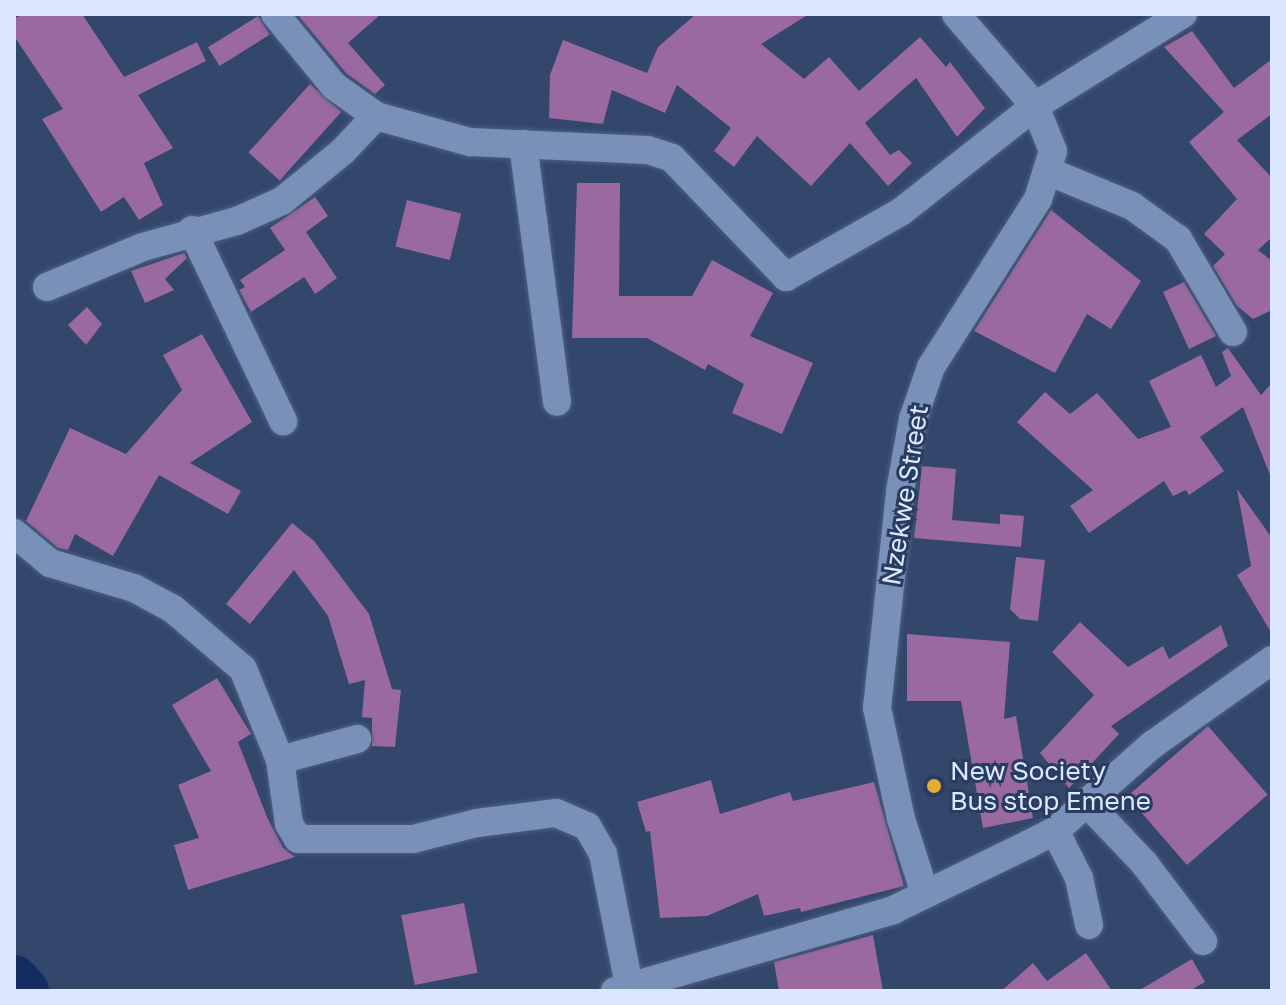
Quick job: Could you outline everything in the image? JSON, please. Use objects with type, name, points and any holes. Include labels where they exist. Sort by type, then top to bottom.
[{"type":"street","points":[[275,14],[334,86],[376,116],[434,136],[648,150],[672,158],[786,277],[902,211],[1035,106],[1183,14]]},
{"type":"street","points":[[956,14],[1035,106],[1053,151],[1050,172],[1132,206],[1168,230],[1233,332]]},
{"type":"street","points":[[47,287],[192,230],[237,221],[282,201],[343,151],[376,116]]},
{"type":"street","points":[[523,144],[557,402]]},
{"type":"street","name":"Nzekwe Street","points":[[925,894],[901,819],[877,708],[900,491],[913,419],[931,367],[1038,199],[1050,172]]},
{"type":"street","points":[[192,230],[283,421]]},
{"type":"street","points":[[14,533],[50,563],[134,588],[205,632],[243,669],[280,760],[289,824],[298,839],[413,839],[477,823],[556,813],[587,826],[603,854],[622,988],[854,922],[925,894],[1055,831],[1152,745],[1272,660]]},
{"type":"street","points":[[280,760],[357,739]]},
{"type":"street","points":[[1087,803],[1135,852],[1203,941]]},
{"type":"street","points":[[1055,831],[1079,878],[1089,925]]},
{"type":"building","points":[[22,14],[82,14],[124,77],[197,42],[206,61],[138,95],[173,148],[144,163],[163,205],[139,220],[124,197],[101,212],[42,119],[63,109],[14,36],[14,19]]},
{"type":"building","points":[[297,14],[381,14],[348,43],[385,85],[375,94],[346,73]]},
{"type":"building","points":[[696,14],[809,14],[761,44],[804,79],[829,57],[859,91],[920,37],[946,67],[950,62],[985,108],[957,137],[916,78],[865,123],[890,155],[899,150],[912,163],[888,186],[850,143],[811,186],[757,136],[734,167],[714,151],[731,128],[677,85],[665,113],[612,90],[603,124],[549,118],[550,75],[563,40],[647,73],[658,47]]},
{"type":"building","points":[[258,16],[270,35],[220,66],[208,47]]},
{"type":"building","points":[[1192,31],[1234,88],[1272,59],[1272,114],[1237,140],[1272,178],[1272,237],[1258,250],[1272,261],[1272,310],[1253,319],[1237,306],[1213,266],[1225,254],[1204,234],[1237,199],[1189,142],[1224,112],[1164,47]]},
{"type":"building","points":[[310,84],[341,112],[280,180],[248,152]]},
{"type":"building","points":[[577,183],[620,183],[619,296],[692,296],[712,260],[773,293],[750,336],[813,363],[782,434],[732,413],[744,384],[708,364],[705,370],[647,338],[572,338]]},
{"type":"building","points":[[315,197],[328,216],[306,232],[337,278],[315,294],[304,277],[251,312],[239,290],[245,287],[240,280],[285,250],[270,228]]},
{"type":"building","points":[[407,200],[461,214],[450,260],[395,247]]},
{"type":"building","points":[[1051,210],[1141,281],[1111,329],[1087,314],[1055,373],[974,331]]},
{"type":"building","points":[[184,253],[187,258],[165,279],[174,290],[145,303],[131,271]]},
{"type":"building","points":[[1184,282],[1216,336],[1189,349],[1163,292]]},
{"type":"building","points":[[87,307],[102,324],[86,345],[68,325]]},
{"type":"building","points":[[202,334],[252,422],[190,463],[241,491],[228,514],[159,475],[113,556],[75,534],[68,550],[58,548],[26,521],[70,428],[126,454],[182,390],[163,355]]},
{"type":"building","points":[[1228,348],[1261,395],[1272,383],[1272,480],[1243,407],[1200,437],[1224,471],[1189,495],[1186,490],[1173,496],[1164,481],[1089,533],[1070,506],[1093,490],[1017,422],[1045,392],[1070,414],[1097,393],[1138,439],[1171,427],[1149,381],[1201,355],[1216,387],[1231,376],[1222,352]]},
{"type":"building","points":[[922,466],[956,469],[952,520],[1000,524],[1000,514],[1024,516],[1021,547],[914,538]]},
{"type":"building","points":[[1237,489],[1272,538],[1272,634],[1237,575],[1251,566]]},
{"type":"building","points":[[292,523],[314,541],[369,614],[392,689],[401,690],[395,747],[372,746],[372,718],[362,717],[365,680],[349,684],[328,616],[294,570],[250,624],[226,604]]},
{"type":"building","points":[[1016,557],[1045,560],[1038,621],[1020,619],[1010,609]]},
{"type":"building","points":[[1080,622],[1128,667],[1163,646],[1169,659],[1221,625],[1228,646],[1111,726],[1119,734],[1069,788],[1040,753],[1094,695],[1052,652]]},
{"type":"building","points":[[907,634],[1010,642],[1004,719],[1016,716],[1033,818],[983,828],[961,701],[907,701]]},
{"type":"building","points":[[217,678],[251,734],[238,742],[267,817],[283,848],[295,857],[188,890],[174,845],[199,838],[178,785],[211,771],[172,705]]},
{"type":"building","points":[[1208,726],[1268,795],[1187,865],[1127,796]]},
{"type":"building","points":[[711,780],[720,814],[790,792],[793,801],[874,782],[904,886],[801,912],[800,908],[764,916],[758,894],[707,916],[660,918],[650,831],[646,832],[637,802]]},
{"type":"building","points":[[464,903],[478,973],[415,985],[401,915]]},
{"type":"building","points":[[873,935],[883,991],[779,991],[774,962]]},
{"type":"building","points":[[1086,953],[1112,991],[1001,991],[1033,963],[1047,981]]},
{"type":"building","points":[[1192,959],[1205,982],[1189,991],[1138,991]]},
{"type":"waterway","points":[[14,979],[25,991]]},
{"type":"place","name":"New Society Bus stop Emene","points":[[934,786]]}]
